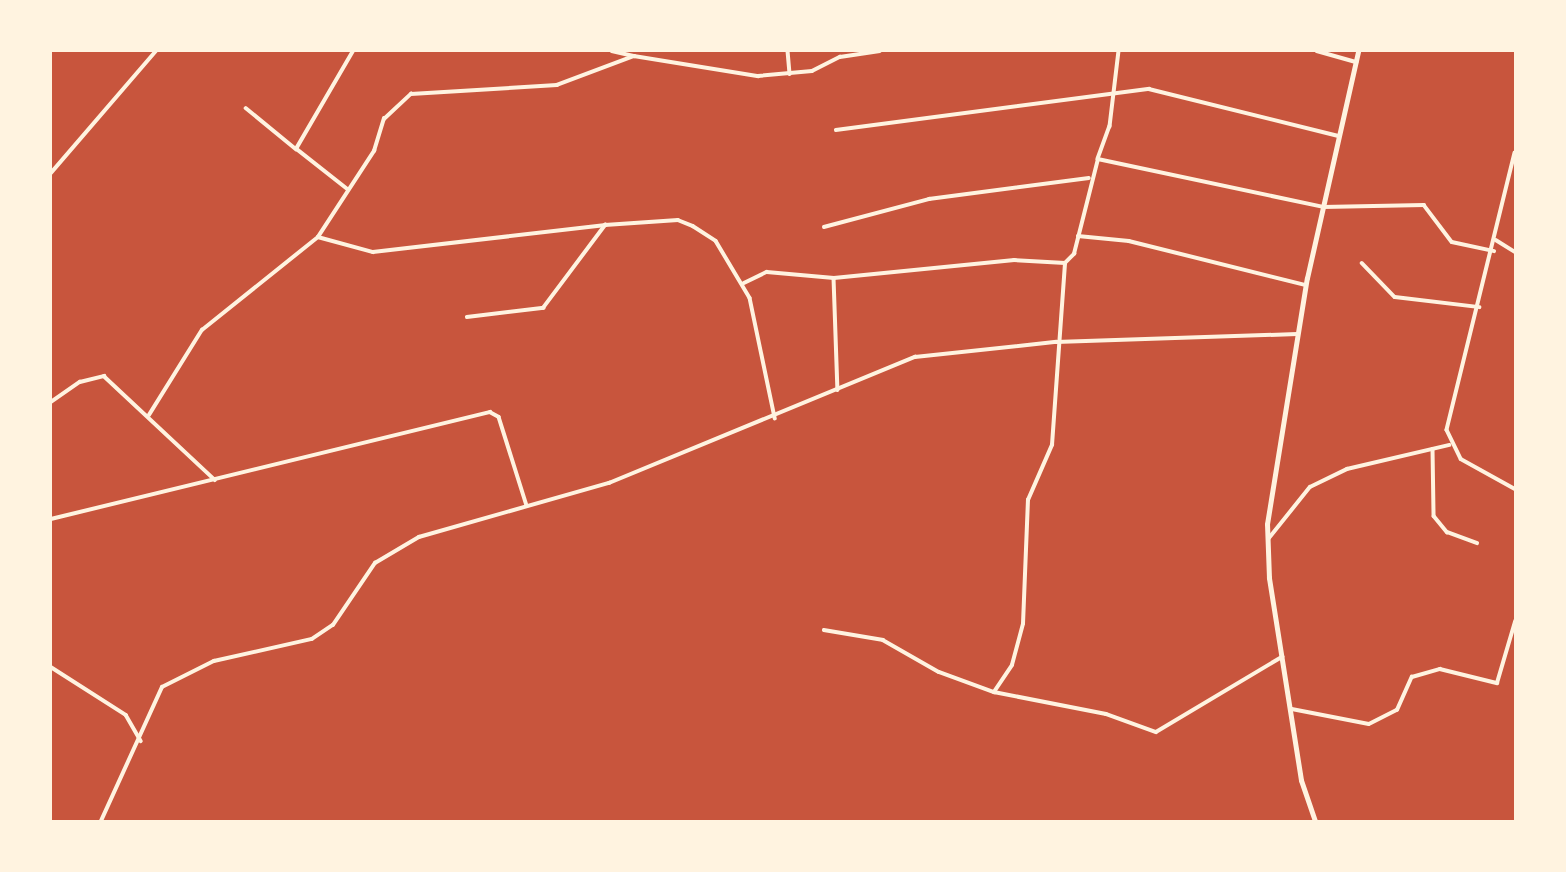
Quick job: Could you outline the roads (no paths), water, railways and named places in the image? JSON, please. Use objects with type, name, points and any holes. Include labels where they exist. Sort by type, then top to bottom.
[{"type":"main road","points":[[1315,821],[1301,780],[1282,657],[1267,541],[1270,481],[1306,285],[1358,51]]},
{"type":"street","points":[[51,173],[156,51]]},
{"type":"street","points":[[296,149],[353,51]]},
{"type":"street","points":[[612,51],[737,76],[790,75],[880,51]]},
{"type":"street","points":[[789,51],[790,75]]},
{"type":"street","points":[[993,692],[1012,665],[1023,624],[1028,500],[1052,444],[1056,342],[1065,263],[1078,236],[1089,178],[1098,159],[1113,94],[1119,51]]},
{"type":"street","points":[[1317,51],[1356,62]]},
{"type":"street","points":[[149,415],[202,330],[318,237],[374,151],[384,119],[411,94],[557,85],[634,56]]},
{"type":"street","points":[[836,130],[1113,94],[1172,93],[1339,136]]},
{"type":"street","points":[[246,108],[348,190]]},
{"type":"street","points":[[1515,153],[1494,251],[1449,415],[1449,446],[1461,459],[1515,489]]},
{"type":"street","points":[[1098,159],[1323,207],[1424,205],[1452,242],[1494,251]]},
{"type":"street","points":[[824,227],[929,199],[1089,178]]},
{"type":"street","points":[[318,237],[373,251],[605,225],[678,220],[716,241],[744,283],[775,418]]},
{"type":"street","points":[[467,317],[543,308],[605,225]]},
{"type":"street","points":[[1078,236],[1129,241],[1306,285]]},
{"type":"street","points":[[1496,240],[1515,251]]},
{"type":"street","points":[[744,283],[767,272],[834,278],[1014,260],[1065,263]]},
{"type":"street","points":[[1362,263],[1395,297],[1479,307]]},
{"type":"street","points":[[834,278],[838,390]]},
{"type":"street","points":[[101,821],[111,790],[141,741],[153,698],[181,675],[312,639],[333,625],[392,548],[609,483],[775,418],[915,357],[1056,342],[1297,334]]},
{"type":"street","points":[[51,402],[80,382],[104,376],[149,415],[215,480]]},
{"type":"street","points":[[51,519],[490,412],[499,417],[527,506]]},
{"type":"street","points":[[1267,541],[1310,486],[1348,469],[1449,446]]},
{"type":"street","points":[[1433,449],[1434,516],[1447,531],[1477,543]]},
{"type":"street","points":[[1292,709],[1369,724],[1397,709],[1412,677],[1440,669],[1497,683],[1515,622]]},
{"type":"street","points":[[824,630],[883,640],[958,681],[993,692],[1106,714],[1156,732],[1282,657]]},
{"type":"street","points":[[51,667],[126,715],[141,741]]}]
